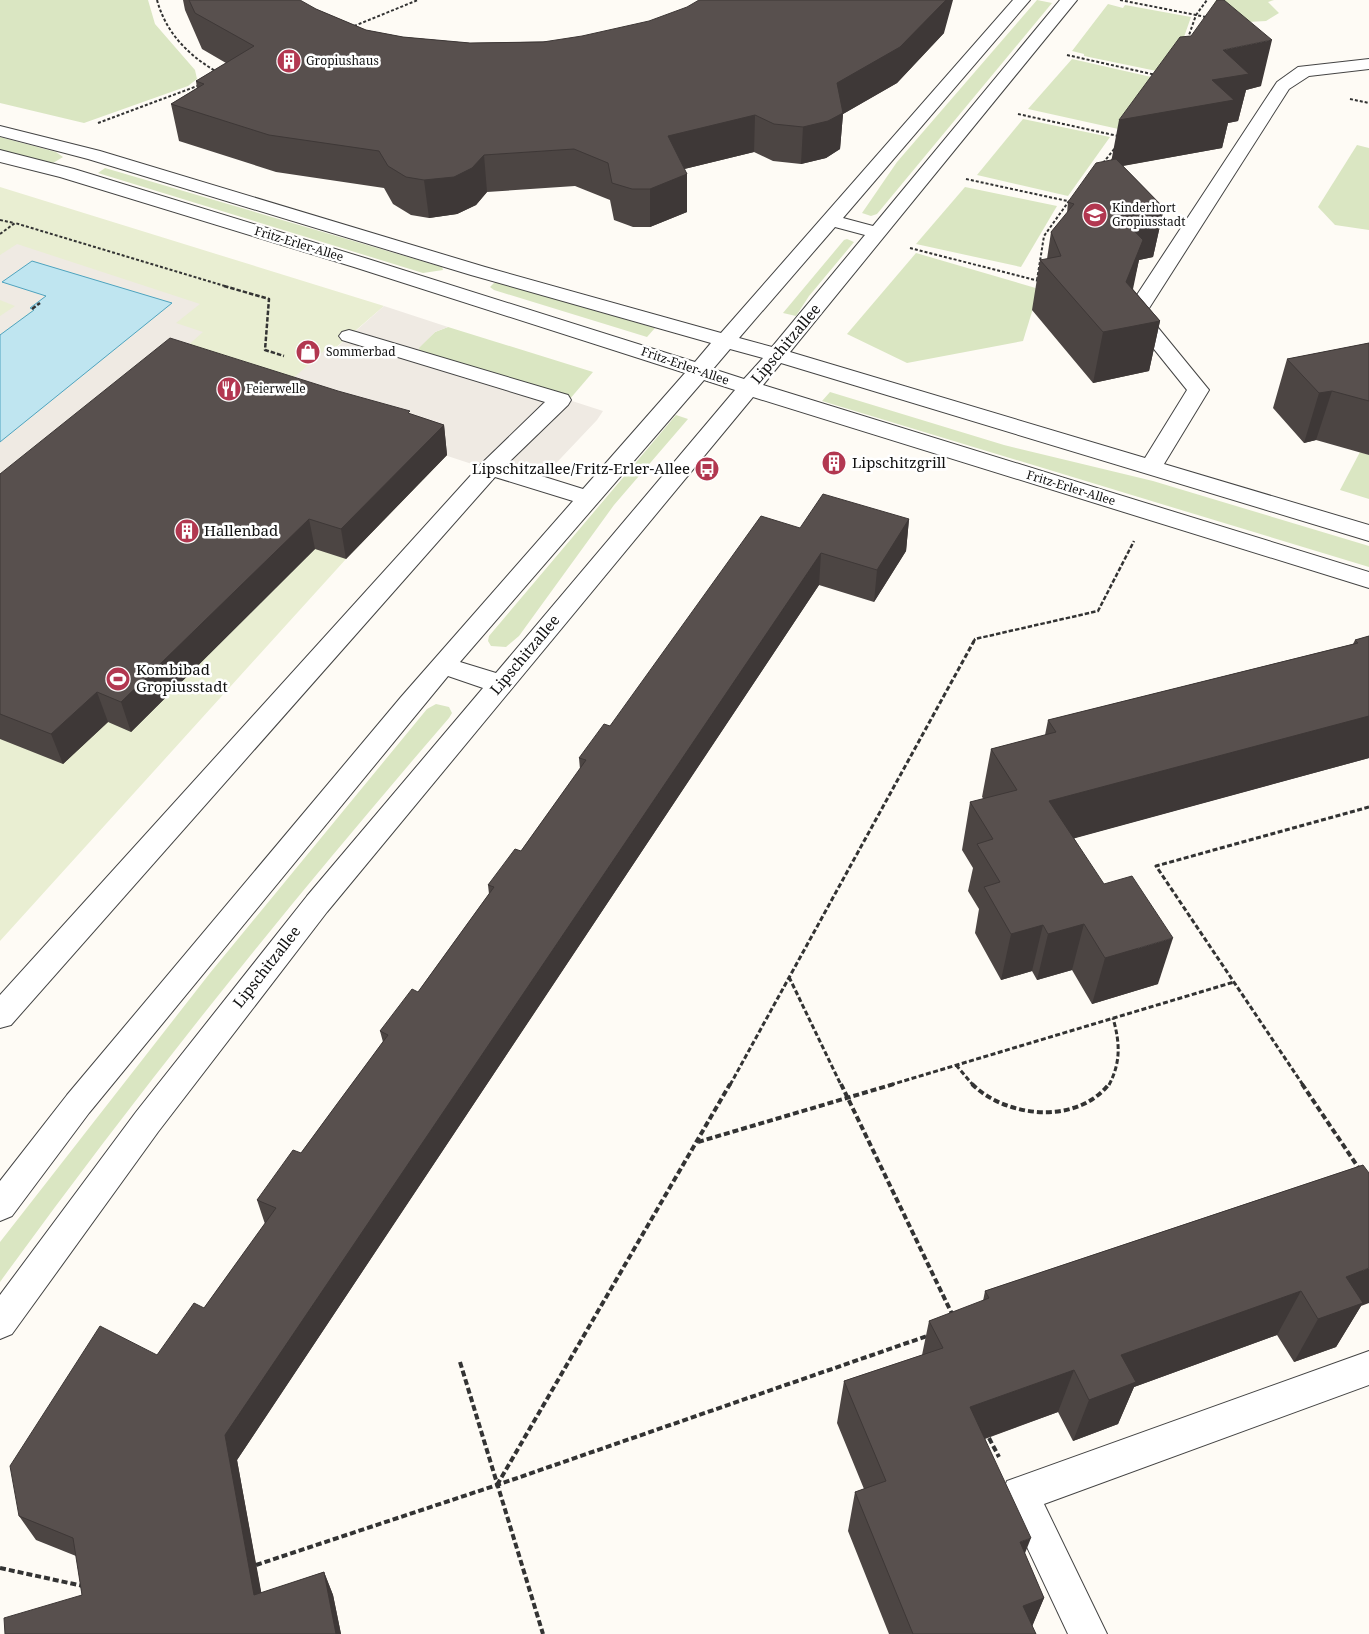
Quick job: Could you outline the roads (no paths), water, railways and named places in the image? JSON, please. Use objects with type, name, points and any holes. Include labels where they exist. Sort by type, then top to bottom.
[{"type":"street","points":[[0,1206],[78,1104],[442,665],[1022,0]]},
{"type":"street","name":"Lipschitzallee","points":[[0,1323],[136,1137],[317,904],[879,232],[1069,0]]},
{"type":"street","points":[[1150,468],[1198,390],[1135,313],[1283,86],[1304,72],[1369,64]]},
{"type":"street","name":"Fritz-Erler-Allee","points":[[0,131],[94,156],[478,271],[776,355],[1369,533]]},
{"type":"street","name":"Fritz-Erler-Allee","points":[[0,156],[67,173],[699,370],[749,388],[1369,580]]},
{"type":"street","points":[[67,173],[94,156]]},
{"type":"street","points":[[830,220],[879,232]]},
{"type":"street","points":[[454,293],[478,271]]},
{"type":"street","points":[[0,1016],[490,468],[560,400],[349,336]]},
{"type":"street","points":[[490,468],[588,498]]},
{"type":"street","points":[[442,665],[500,684]]},
{"type":"street","points":[[1088,1634],[1020,1494],[1369,1368]]},
{"type":"water","points":[[32,261],[172,303],[0,442],[0,335],[34,310],[30,308],[46,296],[2,282]]},
{"type":"place","name":"Gropiushaus","points":[[289,61]]},
{"type":"place","name":"Kinderhort Gropiusstadt","points":[[1095,215]]},
{"type":"place","name":"Sommerbad","points":[[308,352]]},
{"type":"place","name":"Feierwelle","points":[[229,389]]},
{"type":"place","name":"Lipschitzgrill","points":[[834,463]]},
{"type":"place","name":"Lipschitzallee/Fritz-Erler-Allee","points":[[707,469]]},
{"type":"place","name":"Hallenbad","points":[[187,531]]},
{"type":"place","name":"Kombibad Gropiusstadt","points":[[118,679]]}]
